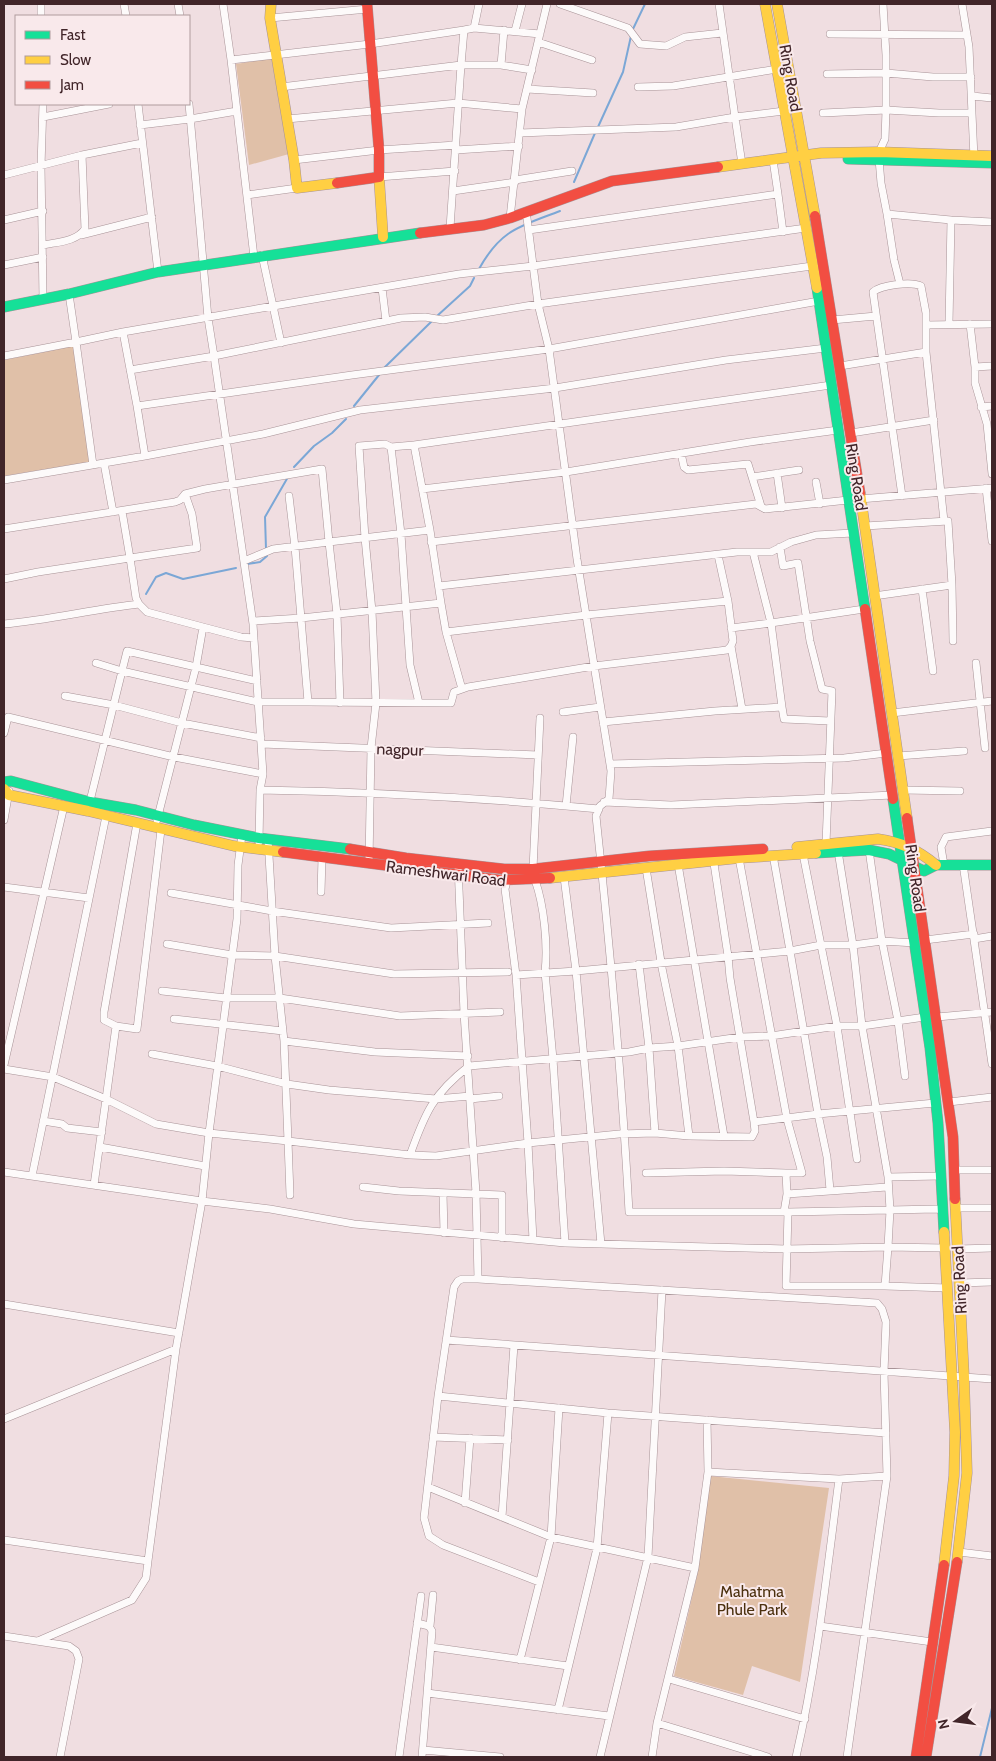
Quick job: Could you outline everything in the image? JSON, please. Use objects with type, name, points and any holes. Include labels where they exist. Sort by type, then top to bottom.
[{"type":"main road","points":[[271,4],[270,18],[275,54],[294,160],[297,188],[379,177]]},
{"type":"main road","name":"Ring Road","points":[[765,4],[819,301],[887,753],[901,859],[937,1017],[954,1137],[953,1170],[967,1473],[959,1552],[926,1757]]},
{"type":"main road","name":"Ring Road","points":[[778,4],[806,158],[851,433],[912,848],[925,1017],[936,1103],[953,1377],[954,1476],[947,1548],[916,1757]]},
{"type":"main road","points":[[367,6],[383,237]]},
{"type":"main road","points":[[4,307],[43,299],[69,297],[260,258],[383,237],[484,225],[526,215],[613,188],[806,158],[821,156],[880,156],[974,159],[992,163]]},
{"type":"main road","points":[[974,159],[992,156]]},
{"type":"main road","points":[[260,258],[485,231],[511,224],[526,215],[612,182],[742,164],[774,163]]},
{"type":"main road","points":[[69,297],[158,272],[205,268]]},
{"type":"main road","points":[[7,781],[89,806],[158,816],[263,839],[504,869],[533,869],[600,861],[802,850],[826,844],[878,839],[899,841],[940,865]]},
{"type":"main road","name":"Rameshwari Road","points":[[6,792],[64,806],[89,806],[106,816],[240,847],[507,881],[535,880],[646,868],[678,864],[712,856],[739,858],[802,850],[869,850],[889,854],[914,866]]},
{"type":"main road","points":[[914,866],[925,871],[940,865],[992,865]]},
{"type":"street","points":[[222,4],[231,60],[247,195],[281,343]]},
{"type":"street","points":[[474,28],[479,4]]},
{"type":"street","points":[[515,31],[522,4]]},
{"type":"street","points":[[510,218],[522,109],[547,4]]},
{"type":"street","points":[[560,4],[628,28],[636,36],[640,44],[656,47],[666,46],[685,37],[722,33]]},
{"type":"street","points":[[719,4],[742,164]]},
{"type":"street","points":[[883,4],[886,110],[885,139],[880,156],[881,183],[900,284]]},
{"type":"street","points":[[962,4],[971,77],[974,159]]},
{"type":"street","points":[[270,18],[367,6]]},
{"type":"street","points":[[231,60],[370,44],[474,28],[540,34]]},
{"type":"street","points":[[450,228],[464,30]]},
{"type":"street","points":[[501,65],[504,30]]},
{"type":"street","points":[[830,34],[967,35]]},
{"type":"street","points":[[538,42],[592,60]]},
{"type":"street","points":[[282,87],[461,65],[501,65],[532,70]]},
{"type":"street","points":[[638,87],[673,86],[777,69]]},
{"type":"street","points":[[826,74],[886,73],[933,77],[971,77]]},
{"type":"street","points":[[527,90],[593,93]]},
{"type":"street","points":[[972,96],[992,98]]},
{"type":"street","points":[[287,119],[375,109],[458,103],[522,109]]},
{"type":"street","points":[[43,105],[41,166],[43,299]]},
{"type":"street","points":[[43,117],[105,105]]},
{"type":"street","points":[[138,105],[158,272]]},
{"type":"street","points":[[189,105],[208,318],[221,394],[253,622],[263,774],[260,790],[263,850],[272,911],[284,1041],[290,1195]]},
{"type":"street","points":[[823,113],[886,110],[939,113],[972,112]]},
{"type":"street","points":[[140,125],[190,120],[236,111]]},
{"type":"street","points":[[520,133],[676,126],[784,111]]},
{"type":"street","points":[[4,175],[82,155],[142,143]]},
{"type":"street","points":[[294,160],[378,150],[519,146]]},
{"type":"street","points":[[81,235],[85,229],[82,155]]},
{"type":"street","points":[[774,163],[783,232]]},
{"type":"street","points":[[379,177],[455,171]]},
{"type":"street","points":[[453,190],[572,171]]},
{"type":"street","points":[[247,195],[297,188]]},
{"type":"street","points":[[529,230],[778,194]]},
{"type":"street","points":[[4,220],[43,211]]},
{"type":"street","points":[[888,214],[992,222]]},
{"type":"street","points":[[526,215],[538,304],[550,349],[572,524],[610,764],[609,799],[604,802],[596,816],[625,1134],[629,1212],[786,1212],[936,1208],[943,1210]]},
{"type":"street","points":[[43,245],[152,217]]},
{"type":"street","points":[[949,324],[952,220]]},
{"type":"street","points":[[4,356],[123,332],[460,274],[533,266],[806,228]]},
{"type":"street","points":[[4,265],[43,257]]},
{"type":"street","points":[[130,370],[214,356],[401,318],[425,317],[443,320],[538,304],[812,266]]},
{"type":"street","points":[[902,496],[873,292],[874,290],[900,284],[917,284],[921,286],[926,325],[926,352],[944,521]]},
{"type":"street","points":[[382,288],[386,321]]},
{"type":"street","points":[[69,297],[93,465]]},
{"type":"street","points":[[137,406],[550,349],[819,301]]},
{"type":"street","points":[[832,320],[876,316]]},
{"type":"street","points":[[970,324],[975,383],[986,424],[992,474]]},
{"type":"street","points":[[926,325],[992,324]]},
{"type":"street","points":[[123,332],[145,456]]},
{"type":"street","points":[[4,480],[156,455],[227,439],[263,434],[360,410],[554,388],[726,360],[826,348]]},
{"type":"street","points":[[840,366],[926,352]]},
{"type":"street","points":[[975,368],[992,366]]},
{"type":"street","points":[[369,863],[371,748],[376,703],[372,610],[364,538],[359,446],[385,444],[391,447],[414,445],[831,385]]},
{"type":"street","points":[[981,407],[992,406]]},
{"type":"street","points":[[851,433],[934,420]]},
{"type":"street","points":[[422,489],[566,472],[750,442],[838,430]]},
{"type":"street","points":[[414,445],[446,632],[462,690]]},
{"type":"street","points":[[391,447],[401,534],[410,665],[419,703]]},
{"type":"street","points":[[681,453],[684,467],[688,470],[748,464],[761,506]]},
{"type":"street","points":[[104,463],[113,512]]},
{"type":"street","points":[[4,530],[175,502],[180,500],[185,494],[322,469],[337,614],[340,703]]},
{"type":"street","points":[[752,477],[799,470]]},
{"type":"street","points":[[777,473],[782,508]]},
{"type":"street","points":[[816,482],[820,504]]},
{"type":"street","points":[[860,499],[989,488],[992,541]]},
{"type":"street","points":[[4,579],[38,572],[197,548],[192,514],[185,494]]},
{"type":"street","points":[[289,496],[308,702]]},
{"type":"street","points":[[431,542],[572,524],[756,504],[766,509],[848,500]]},
{"type":"street","points":[[122,511],[139,604],[147,612],[241,637],[254,638]]},
{"type":"street","points":[[865,526],[948,521],[953,641]]},
{"type":"street","points":[[244,561],[273,549],[430,530]]},
{"type":"street","points":[[439,586],[718,555],[771,552],[791,542],[816,535],[853,533]]},
{"type":"street","points":[[780,547],[783,566],[798,563],[808,618],[810,641],[822,689],[832,691],[826,844]]},
{"type":"street","points":[[753,552],[771,623],[784,719],[830,721]]},
{"type":"street","points":[[718,555],[728,601],[732,646],[742,709]]},
{"type":"street","points":[[874,596],[952,585]]},
{"type":"street","points":[[922,590],[933,671]]},
{"type":"street","points":[[446,632],[586,615],[728,601]]},
{"type":"street","points":[[253,622],[441,603]]},
{"type":"street","points":[[4,624],[107,607],[139,604]]},
{"type":"street","points":[[731,628],[808,618],[864,608]]},
{"type":"street","points":[[137,823],[104,1020],[116,1026],[137,1029],[158,816],[196,667],[203,627]]},
{"type":"street","points":[[96,663],[191,688],[258,702],[451,703],[454,692],[532,675],[727,650],[732,646]]},
{"type":"street","points":[[89,806],[127,651],[257,681]]},
{"type":"street","points":[[976,663],[985,748]]},
{"type":"street","name":"nagpur","points":[[65,696],[114,705],[261,741],[538,755]]},
{"type":"street","points":[[892,713],[992,701]]},
{"type":"street","points":[[564,712],[600,707]]},
{"type":"street","points":[[603,722],[742,709],[782,708]]},
{"type":"street","points":[[4,733],[8,717],[174,757],[263,774]]},
{"type":"street","points":[[533,869],[540,718]]},
{"type":"street","points":[[566,806],[573,737]]},
{"type":"street","points":[[898,756],[964,751]]},
{"type":"street","points":[[610,764],[828,758],[887,753]]},
{"type":"street","points":[[4,820],[7,781]]},
{"type":"street","points":[[260,790],[535,803],[599,809]]},
{"type":"street","points":[[903,790],[960,790]]},
{"type":"street","points":[[604,802],[671,805],[893,796]]},
{"type":"street","points":[[64,806],[4,1067],[53,1077],[106,1099],[156,1124],[209,1133],[410,1156],[436,1156],[528,1143],[625,1134],[655,1133],[689,1136],[752,1137],[754,1122],[712,856]]},
{"type":"street","points":[[32,1176],[106,816]]},
{"type":"street","points":[[940,865],[942,847],[946,837],[992,831]]},
{"type":"street","points":[[38,1642],[132,1600],[146,1578],[176,1349],[202,1201],[237,919],[238,865],[242,835]]},
{"type":"street","points":[[802,850],[837,1026],[857,1159]]},
{"type":"street","points":[[869,850],[882,941],[898,1020],[905,1076]]},
{"type":"street","points":[[838,851],[853,945],[862,1026],[888,1176],[890,1210],[885,1286]]},
{"type":"street","points":[[773,855],[805,1031],[830,1190]]},
{"type":"street","points":[[321,892],[322,858]]},
{"type":"street","points":[[646,1173],[724,1171],[802,1173],[787,1119],[739,858]]},
{"type":"street","points":[[458,864],[464,1013],[474,1151],[478,1279]]},
{"type":"street","points":[[678,864],[724,1136]]},
{"type":"street","points":[[963,864],[974,937],[989,1012],[992,1064]]},
{"type":"street","points":[[646,868],[661,963],[678,1046],[689,1136]]},
{"type":"street","points":[[564,877],[576,971],[600,1244]]},
{"type":"street","points":[[535,880],[544,932],[545,972],[566,1243]]},
{"type":"street","points":[[507,881],[505,889],[516,974],[517,1008],[523,1061],[533,1240]]},
{"type":"street","points":[[4,887],[89,898]]},
{"type":"street","points":[[171,893],[272,911],[391,928],[488,922]]},
{"type":"street","points":[[516,974],[576,971],[756,955],[821,945],[853,945],[882,941],[920,942],[992,936]]},
{"type":"street","points":[[167,944],[232,955],[275,956],[394,974],[508,972]]},
{"type":"street","points":[[640,964],[649,1048],[655,1133]]},
{"type":"street","points":[[162,991],[226,998],[280,998],[400,1016],[500,1012]]},
{"type":"street","points":[[937,1017],[989,1012]]},
{"type":"street","points":[[410,1156],[430,1106],[451,1080],[469,1066],[618,1053],[740,1037],[771,1036],[837,1026],[862,1026],[925,1017]]},
{"type":"street","points":[[174,1019],[283,1031]]},
{"type":"street","points":[[94,1185],[116,1026]]},
{"type":"street","points":[[284,1041],[375,1052],[468,1056]]},
{"type":"street","points":[[152,1054],[218,1066],[287,1084],[329,1090],[436,1099],[499,1096]]},
{"type":"street","points":[[949,1102],[992,1097]]},
{"type":"street","points":[[754,1122],[936,1103]]},
{"type":"street","points":[[43,1121],[62,1124],[67,1128],[102,1132]]},
{"type":"street","points":[[100,1146],[205,1166]]},
{"type":"street","points":[[953,1170],[992,1170]]},
{"type":"street","points":[[4,1172],[270,1209],[354,1224],[477,1236],[566,1243],[786,1249],[945,1248]]},
{"type":"street","points":[[786,1173],[786,1298]]},
{"type":"street","points":[[888,1176],[941,1176]]},
{"type":"street","points":[[363,1187],[502,1195],[502,1238]]},
{"type":"street","points":[[787,1194],[888,1187]]},
{"type":"street","points":[[443,1193],[444,1232]]},
{"type":"street","points":[[955,1208],[992,1208]]},
{"type":"street","points":[[958,1249],[992,1248]]},
{"type":"street","points":[[539,1582],[443,1545],[429,1536],[424,1518],[438,1396],[454,1287],[458,1280],[478,1279],[877,1304],[882,1309],[886,1322],[884,1372],[887,1476],[847,1757]]},
{"type":"street","points":[[959,1283],[992,1282]]},
{"type":"street","points":[[786,1286],[948,1288]]},
{"type":"street","points":[[600,1757],[648,1557],[662,1290]]},
{"type":"street","points":[[4,1304],[179,1332]]},
{"type":"street","points":[[446,1340],[992,1379]]},
{"type":"street","points":[[502,1517],[514,1345]]},
{"type":"street","points":[[4,1419],[176,1349]]},
{"type":"street","points":[[438,1396],[608,1413],[886,1433]]},
{"type":"street","points":[[520,1660],[551,1536],[559,1408]]},
{"type":"street","points":[[558,1710],[597,1548],[608,1413]]},
{"type":"street","points":[[652,1757],[657,1723],[695,1568],[708,1472],[707,1420]]},
{"type":"street","points":[[434,1437],[508,1440]]},
{"type":"street","points":[[465,1503],[470,1438]]},
{"type":"street","points":[[708,1472],[838,1479],[887,1476]]},
{"type":"street","points":[[796,1757],[805,1719],[820,1626],[838,1479]]},
{"type":"street","points":[[428,1487],[551,1536],[597,1548],[695,1568]]},
{"type":"street","points":[[4,1540],[148,1561]]},
{"type":"street","points":[[959,1552],[992,1556]]},
{"type":"street","points":[[433,1595],[430,1626],[432,1631],[431,1647],[422,1754],[500,1757]]},
{"type":"street","points":[[399,1757],[420,1596]]},
{"type":"street","points":[[417,1624],[430,1626]]},
{"type":"street","points":[[820,1626],[932,1642]]},
{"type":"street","points":[[4,1636],[70,1646],[76,1651],[78,1659],[60,1757]]},
{"type":"street","points":[[431,1647],[568,1666]]},
{"type":"street","points":[[669,1679],[805,1719]]},
{"type":"street","points":[[427,1693],[609,1716]]},
{"type":"street","points":[[657,1723],[768,1757]]},
{"type":"green space","points":[[272,58],[289,154],[249,165],[236,64]]},
{"type":"green space","points":[[74,346],[95,461],[4,476],[4,360]]},
{"type":"green space","name":"Mahatma Phule Park","points":[[710,1476],[829,1488],[800,1682],[752,1666],[743,1695],[674,1676],[698,1571]]},
{"type":"waterway","points":[[632,31],[645,4]]},
{"type":"waterway","points":[[598,127],[623,72],[631,36]]},
{"type":"waterway","points":[[574,182],[595,133]]},
{"type":"waterway","points":[[479,269],[495,245],[504,237],[523,225],[560,211]]},
{"type":"waterway","points":[[437,316],[470,286],[474,278]]},
{"type":"waterway","points":[[385,367],[432,321]]},
{"type":"waterway","points":[[354,406],[379,375]]},
{"type":"waterway","points":[[294,467],[314,446],[332,433],[346,419]]},
{"type":"waterway","points":[[266,549],[265,517],[288,477]]},
{"type":"waterway","points":[[247,564],[260,562],[267,554]]},
{"type":"waterway","points":[[146,594],[156,577],[166,573],[183,579],[236,568]]},
{"type":"waterway","points":[[980,1757],[992,1708]]},
{"type":"traffic: fast","points":[[848,159],[992,163]]},
{"type":"traffic: fast","points":[[4,307],[69,294],[158,272],[420,233]]},
{"type":"traffic: fast","points":[[817,288],[865,609]]},
{"type":"traffic: fast","points":[[4,782],[11,781],[90,802],[136,810],[194,825],[259,838],[350,849]]},
{"type":"traffic: fast","points":[[893,799],[930,1048],[938,1123],[944,1232]]},
{"type":"traffic: fast","points":[[816,853],[869,850],[889,854],[924,871],[936,865],[992,865]]},
{"type":"traffic: slow","points":[[271,4],[270,18],[297,188],[337,183]]},
{"type":"traffic: slow","points":[[765,4],[817,288]]},
{"type":"traffic: slow","points":[[777,4],[815,216]]},
{"type":"traffic: slow","points":[[718,167],[821,153],[879,152],[992,156]]},
{"type":"traffic: slow","points":[[379,177],[383,237]]},
{"type":"traffic: slow","points":[[860,493],[907,818]]},
{"type":"traffic: slow","points":[[4,789],[9,795],[88,811],[234,846],[283,852]]},
{"type":"traffic: slow","points":[[797,847],[878,839],[894,842],[909,848],[923,855],[936,865]]},
{"type":"traffic: slow","points":[[550,878],[739,858],[816,853]]},
{"type":"traffic: slow","points":[[955,1199],[967,1473],[957,1562]]},
{"type":"traffic: slow","points":[[944,1232],[955,1432],[954,1476],[944,1565]]},
{"type":"traffic: jam","points":[[337,183],[379,177],[379,150],[367,4]]},
{"type":"traffic: jam","points":[[420,233],[484,225],[510,218],[612,181],[718,167]]},
{"type":"traffic: jam","points":[[815,216],[860,493]]},
{"type":"traffic: jam","points":[[865,609],[893,799]]},
{"type":"traffic: jam","points":[[907,818],[953,1137],[955,1199]]},
{"type":"traffic: jam","points":[[350,849],[406,858],[504,869],[533,869],[649,856],[763,849]]},
{"type":"traffic: jam","points":[[283,852],[499,880],[550,878]]},
{"type":"traffic: jam","points":[[926,1757],[957,1562]]},
{"type":"traffic: jam","points":[[916,1757],[944,1565]]}]
